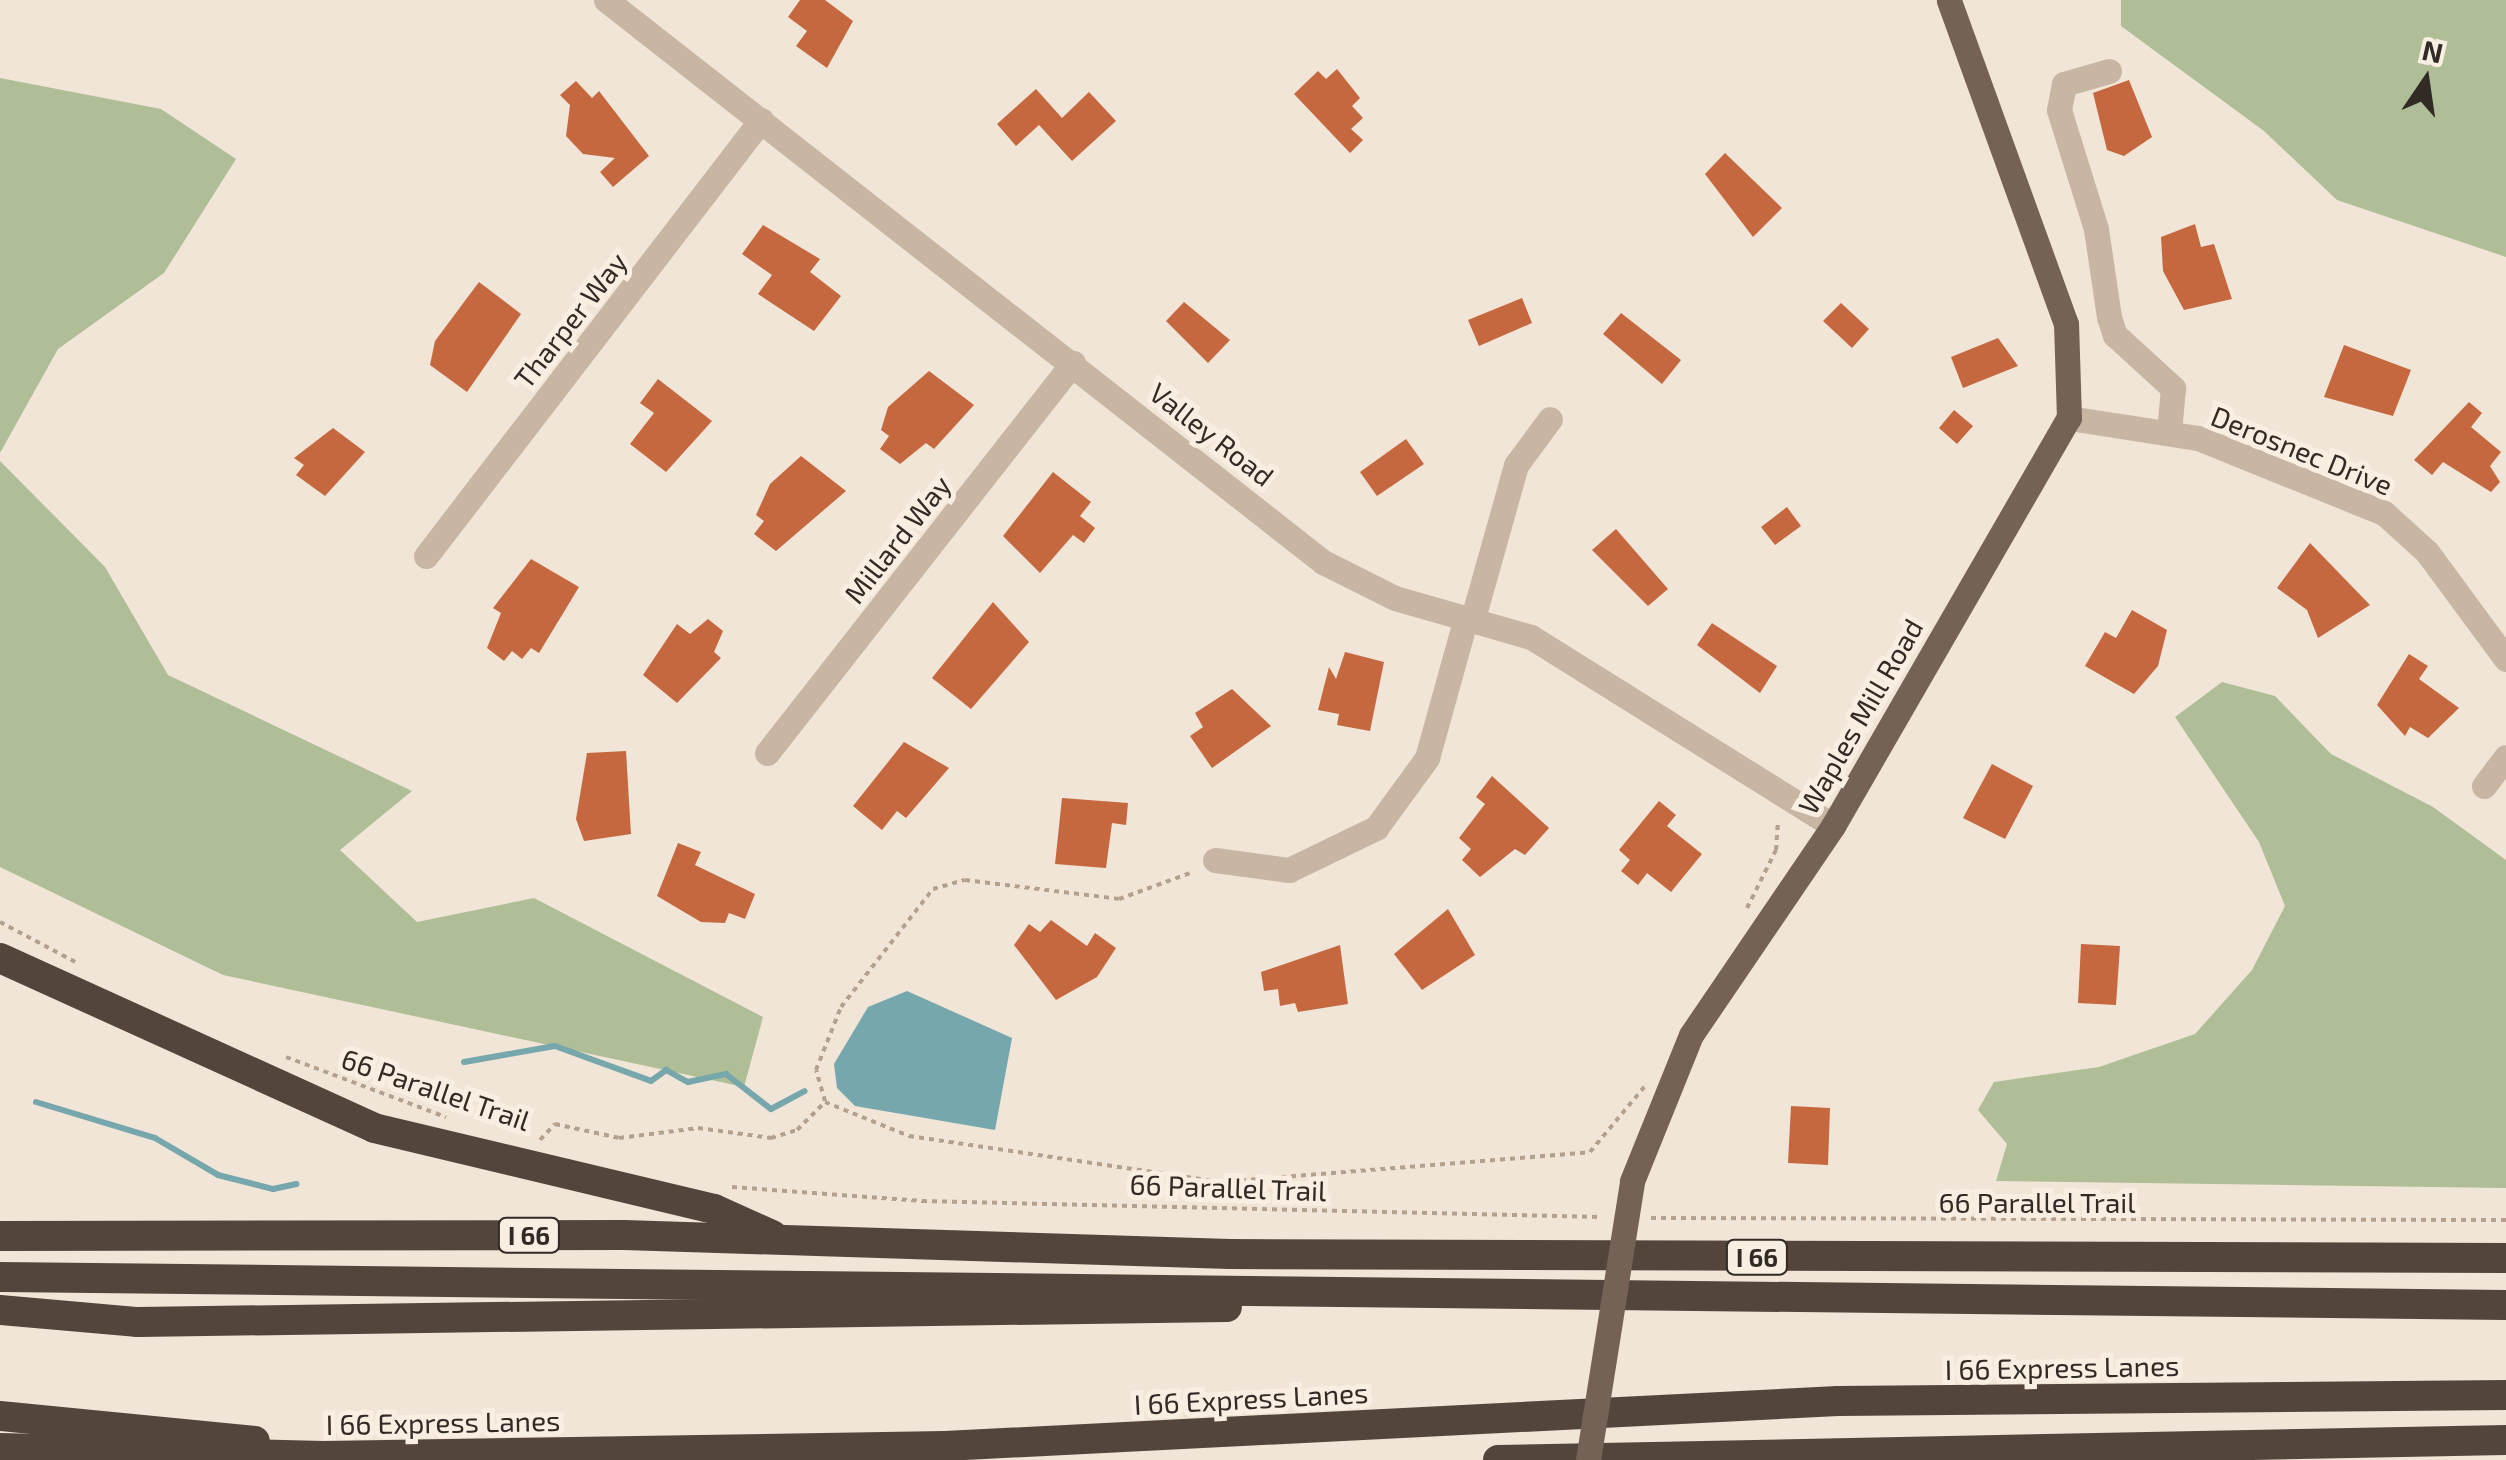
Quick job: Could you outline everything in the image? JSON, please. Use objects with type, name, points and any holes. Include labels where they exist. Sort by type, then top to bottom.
[{"type":"highway","points":[[0,958],[374,1128],[714,1209],[789,1242]]},
{"type":"highway","name":"I 66","points":[[0,1236],[789,1242],[1230,1254],[2506,1258]]},
{"type":"highway","points":[[0,1277],[2506,1306]]},
{"type":"highway","points":[[0,1310],[138,1322],[1176,1314],[1319,1293]]},
{"type":"highway","name":"I 66 Express Lanes","points":[[0,1448],[324,1456],[946,1446],[1838,1401],[2506,1395]]},
{"type":"highway","points":[[0,1416],[210,1430],[324,1456]]},
{"type":"highway","points":[[1498,1460],[2506,1440]]},
{"type":"main road","points":[[1949,0],[2066,324],[2069,418]]},
{"type":"main road","name":"Waples Mill Road","points":[[1588,1460],[1632,1181],[1691,1034],[1833,826],[2069,418]]},
{"type":"street","name":"Valley Road","points":[[606,0],[1323,562],[1374,590],[1469,617],[1585,668],[1833,826]]},
{"type":"street","points":[[2109,70],[2064,84],[2059,110],[2096,229],[2115,336],[2173,388],[2169,432]]},
{"type":"street","name":"Tharper Way","points":[[426,556],[761,120]]},
{"type":"street","name":"Millard Way","points":[[767,753],[1073,363]]},
{"type":"street","name":"Derosnec Drive","points":[[2069,418],[2169,432],[2384,513],[2427,552],[2506,660]]},
{"type":"street","points":[[1215,860],[1289,870],[1344,851],[1376,828],[1427,758],[1516,465],[1550,419]]},
{"type":"street","points":[[2484,786],[2506,757]]},
{"type":"path","points":[[825,1102],[816,1070],[841,1008],[933,889],[966,880],[1130,898],[1215,860]]},
{"type":"path","points":[[0,922],[94,971]]},
{"type":"path","name":"66 Parallel Trail","points":[[279,1054],[466,1123]]},
{"type":"path","points":[[825,1102],[894,1133],[1198,1182],[1590,1152],[1632,1096],[1658,1082]]},
{"type":"path","points":[[539,1144],[555,1124],[619,1138],[698,1128],[771,1138],[797,1130],[825,1102]]},
{"type":"path","name":"66 Parallel Trail","points":[[521,1139],[556,1149]]},
{"type":"path","name":"66 Parallel Trail","points":[[715,1186],[922,1201],[1604,1217]]},
{"type":"path","name":"66 Parallel Trail","points":[[1644,1218],[2506,1220]]},
{"type":"green space","points":[[2121,0],[2506,0],[2506,257],[2337,200],[2264,131],[2121,26]]},
{"type":"green space","points":[[0,78],[161,109],[236,159],[164,273],[58,349],[0,453]]},
{"type":"green space","points":[[0,461],[105,567],[168,675],[412,791],[340,850],[417,922],[534,898],[763,1017],[744,1087],[223,975],[0,867]]},
{"type":"green space","points":[[2222,682],[2275,696],[2331,754],[2433,807],[2506,860],[2506,1188],[1996,1181],[2007,1144],[1978,1110],[1994,1082],[2099,1067],[2195,1034],[2252,970],[2285,906],[2259,842],[2175,717]]},
{"type":"water","points":[[907,991],[1012,1038],[995,1130],[855,1106],[837,1088],[834,1064],[868,1007]]},
{"type":"building","points":[[800,0],[825,0],[853,21],[827,68],[796,46],[807,31],[788,17]]},
{"type":"building","points":[[1337,69],[1360,98],[1352,106],[1363,118],[1351,129],[1363,140],[1350,153],[1294,94],[1318,71],[1326,79]]},
{"type":"building","points":[[2129,80],[2152,137],[2124,156],[2107,150],[2093,93]]},
{"type":"building","points":[[576,81],[592,98],[599,91],[649,156],[613,187],[600,172],[615,158],[583,154],[566,136],[570,105],[560,95]]},
{"type":"building","points":[[1036,89],[1062,118],[1089,92],[1116,121],[1072,161],[1039,125],[1016,146],[997,124]]},
{"type":"building","points":[[1725,153],[1782,208],[1753,237],[1705,174]]},
{"type":"building","points":[[2195,224],[2201,247],[2214,244],[2232,299],[2184,310],[2163,271],[2161,237]]},
{"type":"building","points":[[763,225],[820,259],[810,272],[841,296],[814,331],[758,294],[772,275],[742,254]]},
{"type":"building","points":[[479,282],[521,314],[467,392],[430,365],[435,341]]},
{"type":"building","points":[[1522,298],[1532,323],[1479,346],[1468,320]]},
{"type":"building","points":[[1184,302],[1230,340],[1208,363],[1166,321]]},
{"type":"building","points":[[1841,303],[1869,329],[1852,348],[1823,321]]},
{"type":"building","points":[[1621,313],[1681,360],[1662,384],[1603,334]]},
{"type":"building","points":[[1998,338],[2018,366],[1963,388],[1951,357]]},
{"type":"building","points":[[2344,345],[2411,370],[2393,416],[2324,397]]},
{"type":"building","points":[[929,371],[974,405],[934,449],[926,443],[900,464],[880,449],[889,436],[881,430],[888,407]]},
{"type":"building","points":[[658,379],[712,421],[666,472],[630,444],[654,413],[640,403]]},
{"type":"building","points":[[2469,402],[2482,413],[2471,427],[2501,452],[2490,466],[2500,482],[2491,492],[2443,462],[2432,475],[2414,460]]},
{"type":"building","points":[[1954,410],[1973,426],[1957,444],[1939,428]]},
{"type":"building","points":[[333,428],[365,452],[325,496],[296,475],[304,465],[294,458]]},
{"type":"building","points":[[1406,439],[1424,464],[1377,496],[1360,472]]},
{"type":"building","points":[[801,456],[846,491],[776,551],[754,534],[764,521],[756,515],[770,484]]},
{"type":"building","points":[[1053,472],[1091,502],[1080,516],[1095,528],[1084,543],[1073,535],[1040,573],[1003,536]]},
{"type":"building","points":[[1787,507],[1801,526],[1775,545],[1761,527]]},
{"type":"building","points":[[1616,529],[1668,589],[1648,606],[1592,550]]},
{"type":"building","points":[[2310,543],[2370,605],[2318,638],[2307,610],[2277,588]]},
{"type":"building","points":[[531,559],[579,587],[539,653],[531,648],[522,659],[512,651],[504,661],[487,648],[501,613],[493,608]]},
{"type":"building","points":[[993,602],[1029,642],[971,709],[932,678]]},
{"type":"building","points":[[2132,610],[2167,630],[2158,666],[2134,694],[2085,666],[2105,632],[2116,638]]},
{"type":"building","points":[[708,619],[723,631],[714,652],[721,658],[677,703],[643,675],[677,624],[690,634]]},
{"type":"building","points":[[1712,623],[1777,666],[1760,693],[1697,645]]},
{"type":"building","points":[[1345,652],[1384,662],[1370,731],[1337,725],[1339,714],[1318,710],[1329,667],[1336,679]]},
{"type":"building","points":[[2409,654],[2428,666],[2419,679],[2459,708],[2428,738],[2410,727],[2405,736],[2377,705]]},
{"type":"building","points":[[1232,689],[1271,726],[1212,768],[1190,736],[1203,727],[1195,713]]},
{"type":"building","points":[[904,742],[949,768],[906,818],[897,811],[882,830],[853,806]]},
{"type":"building","points":[[626,751],[631,834],[584,841],[576,819],[587,753]]},
{"type":"building","points":[[1992,764],[2033,786],[2005,839],[1963,818]]},
{"type":"building","points":[[1492,776],[1549,828],[1525,855],[1515,849],[1480,877],[1462,860],[1471,849],[1459,838],[1485,804],[1476,797]]},
{"type":"building","points":[[1062,798],[1128,803],[1126,825],[1112,823],[1106,868],[1055,864]]},
{"type":"building","points":[[1659,801],[1676,815],[1667,826],[1702,854],[1671,892],[1647,873],[1638,885],[1621,871],[1630,860],[1619,850]]},
{"type":"building","points":[[678,843],[701,852],[695,865],[755,894],[745,919],[729,913],[725,923],[701,922],[657,896]]},
{"type":"building","points":[[1448,909],[1475,955],[1422,990],[1394,954]]},
{"type":"building","points":[[1051,920],[1087,946],[1095,933],[1116,948],[1097,977],[1056,1000],[1014,945],[1029,924],[1040,932]]},
{"type":"building","points":[[2081,944],[2120,946],[2116,1005],[2078,1003]]},
{"type":"building","points":[[1340,945],[1348,1004],[1298,1012],[1295,1003],[1280,1006],[1278,989],[1264,991],[1261,972]]},
{"type":"building","points":[[1791,1106],[1830,1108],[1828,1165],[1788,1163]]},
{"type":"waterway","points":[[464,1062],[555,1046],[651,1081],[666,1070],[688,1082],[726,1074],[771,1109],[805,1091]]},
{"type":"waterway","points":[[36,1102],[155,1138],[218,1175],[273,1189],[296,1184]]}]
